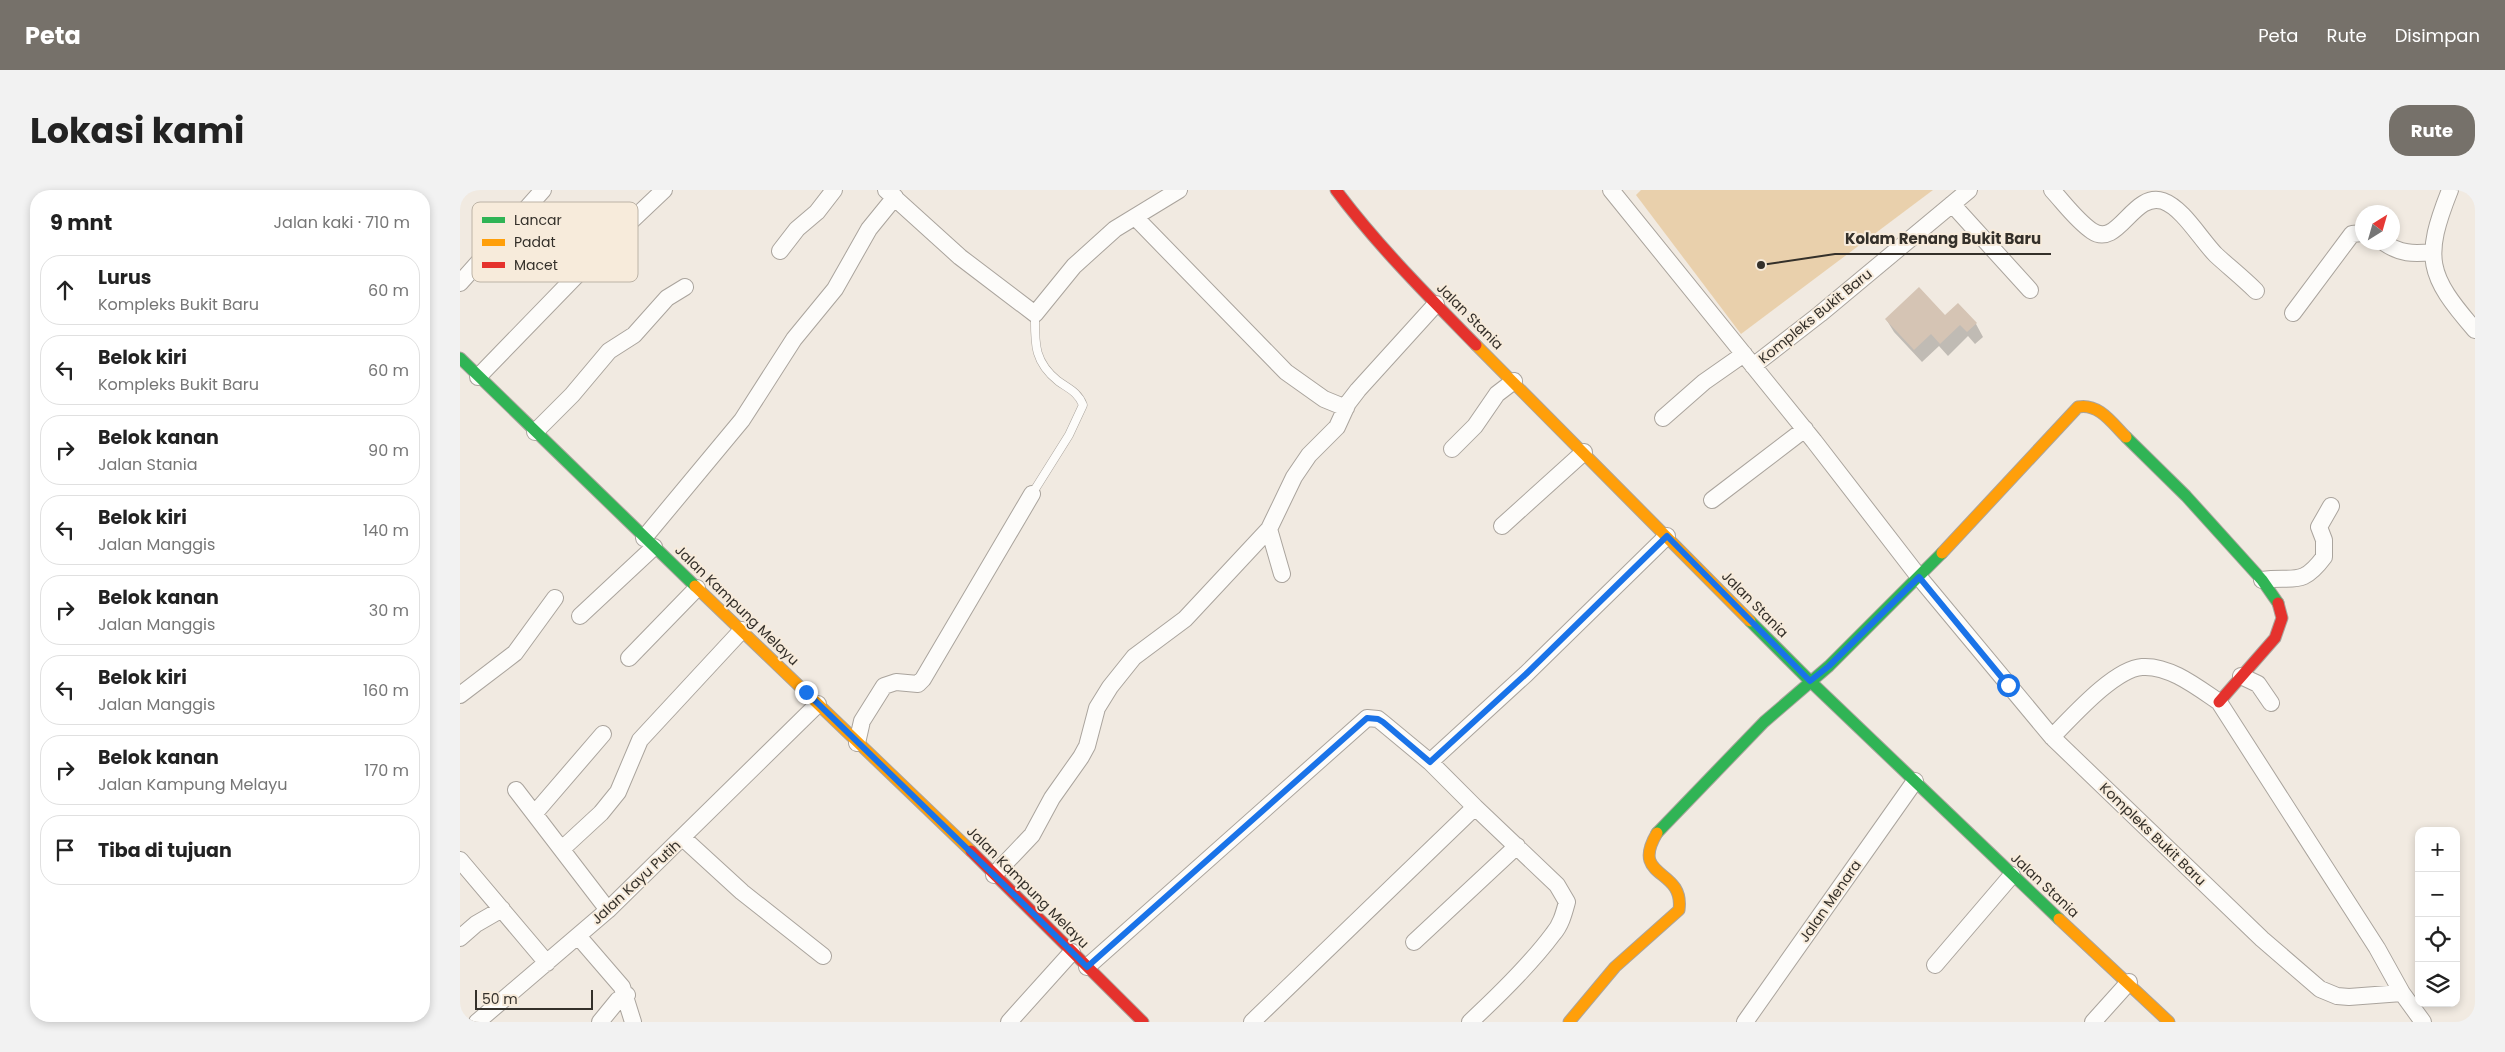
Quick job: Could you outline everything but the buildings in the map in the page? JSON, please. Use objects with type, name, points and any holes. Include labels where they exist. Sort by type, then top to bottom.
[{"type":"street","points":[[532,202],[543,190]]},
{"type":"street","points":[[638,215],[664,190]]},
{"type":"street","points":[[780,251],[797,229],[817,212],[834,190]]},
{"type":"street","points":[[580,616],[649,542],[742,420],[785,352],[835,289],[891,194],[960,257],[1035,314],[1074,266],[1115,229],[1178,190]]},
{"type":"street","name":"Jalan Stania","points":[[1336,190],[1351,210],[1436,304],[1810,681],[2012,875],[2170,1022]]},
{"type":"street","name":"Kompleks Bukit Baru","points":[[1611,190],[1805,430],[1919,577],[2052,737],[2262,939],[2320,989],[2337,996],[2349,997],[2402,993]]},
{"type":"street","name":"Kompleks Bukit Baru","points":[[1749,360],[1820,314],[1969,190]]},
{"type":"street","points":[[2052,190],[2081,221],[2100,235],[2114,230],[2140,204],[2149,200],[2164,201],[2189,223],[2216,255],[2256,290]]},
{"type":"street","points":[[2450,190],[2438,221],[2434,269],[2442,287],[2475,330]]},
{"type":"street","points":[[1952,204],[2030,290]]},
{"type":"street","points":[[1135,217],[1286,372],[1324,399],[1346,408]]},
{"type":"street","points":[[2293,313],[2352,234],[2355,234]]},
{"type":"street","points":[[2394,250],[2410,255],[2434,252]]},
{"type":"street","points":[[460,283],[472,270]]},
{"type":"street","points":[[478,376],[570,282]]},
{"type":"street","points":[[535,432],[572,395],[609,352],[634,336],[667,298],[685,287]]},
{"type":"street","points":[[994,875],[1032,834],[1052,798],[1081,757],[1087,746],[1097,708],[1110,687],[1134,657],[1185,619],[1269,529],[1294,477],[1309,455],[1337,427],[1346,408],[1358,390],[1436,304]]},
{"type":"street","name":"Jalan Kampung Melayu","points":[[460,358],[742,630],[855,742],[909,790],[1143,1022]]},
{"type":"street","points":[[1663,418],[1704,382],[1749,360]]},
{"type":"street","points":[[1452,449],[1475,426],[1497,394],[1514,381]]},
{"type":"street","points":[[1569,1022],[1616,967],[1679,910],[1682,901],[1680,892],[1648,861],[1645,854],[1648,844],[1658,829],[1764,722],[1829,666],[1919,577],[2078,407],[2088,405],[2098,409],[2172,483],[2262,580],[2278,601],[2282,618],[2274,638],[2219,702]]},
{"type":"street","points":[[1712,500],[1805,430]]},
{"type":"street","points":[[1502,526],[1584,452]]},
{"type":"street","points":[[855,742],[862,721],[884,686],[896,682],[918,684],[923,679],[1032,494]]},
{"type":"street","points":[[2262,580],[2304,578],[2312,572],[2324,557],[2324,540],[2319,527],[2332,506]]},
{"type":"street","points":[[1269,529],[1282,574]]},
{"type":"street","points":[[1430,762],[1526,674],[1667,536]]},
{"type":"street","points":[[629,658],[697,588]]},
{"type":"street","points":[[460,695],[515,653],[555,598]]},
{"type":"street","points":[[562,849],[602,813],[618,792],[640,740],[742,630]]},
{"type":"street","points":[[2052,737],[2082,706],[2116,678],[2135,668],[2160,669],[2190,682],[2219,702],[2377,948],[2402,993],[2423,1022]]},
{"type":"street","points":[[2241,676],[2258,684],[2271,703]]},
{"type":"street","name":"Jalan Kayu Putih","points":[[477,1022],[608,910],[818,704]]},
{"type":"street","points":[[1087,967],[1367,718],[1378,719],[1430,762],[1557,885],[1567,902],[1554,934],[1501,993],[1470,1022]]},
{"type":"street","points":[[535,813],[603,734]]},
{"type":"street","name":"Jalan Menara","points":[[1745,1022],[1915,781]]},
{"type":"street","points":[[516,790],[608,910]]},
{"type":"street","points":[[1252,1022],[1475,807]]},
{"type":"street","points":[[683,838],[754,900],[823,956]]},
{"type":"street","points":[[1414,942],[1516,846]]},
{"type":"street","points":[[460,860],[547,963]]},
{"type":"street","points":[[1934,966],[2012,875]]},
{"type":"street","points":[[460,938],[476,924],[502,909]]},
{"type":"street","points":[[578,936],[622,986],[633,1022]]},
{"type":"street","points":[[1009,1022],[1072,952]]},
{"type":"street","points":[[2093,1022],[2129,982]]},
{"type":"street","points":[[600,1022],[618,1000],[626,995]]},
{"type":"lane","points":[[1032,494],[1069,435],[1083,405],[1079,396],[1057,381],[1036,352],[1035,314]]},
{"type":"shaded area","points":[[1641,190],[1933,190],[1741,334],[1636,195]]},
{"type":"traffic: fast","points":[[460,358],[695,586]]},
{"type":"traffic: fast","points":[[2126,437],[2186,496],[2262,580],[2278,603]]},
{"type":"traffic: fast","points":[[1657,833],[1764,722],[1829,666],[1942,553]]},
{"type":"traffic: fast","points":[[1750,621],[1810,681],[2059,919]]},
{"type":"traffic: slow","points":[[1476,345],[1750,621]]},
{"type":"traffic: slow","points":[[1942,553],[2078,407],[2092,408],[2099,411],[2126,437]]},
{"type":"traffic: slow","points":[[695,586],[971,851]]},
{"type":"traffic: slow","points":[[1569,1022],[1615,967],[1679,910],[1679,896],[1674,886],[1653,867],[1649,859],[1650,848],[1657,833]]},
{"type":"traffic: slow","points":[[2059,919],[2169,1022]]},
{"type":"traffic: jam","points":[[1336,190],[1421,289],[1476,345]]},
{"type":"traffic: jam","points":[[2219,702],[2275,638],[2282,618],[2278,603]]},
{"type":"traffic: jam","points":[[971,851],[1143,1022]]},
{"type":"place","name":"Kolam Renang Bukit Baru","points":[[1761,265]]},
{"type":"route","points":[[806,692],[854,740],[909,790],[1087,967],[1367,718],[1378,719],[1383,722],[1430,762],[1526,674],[1667,536],[1810,681],[1823,672],[1919,577],[2008,685]]}]
